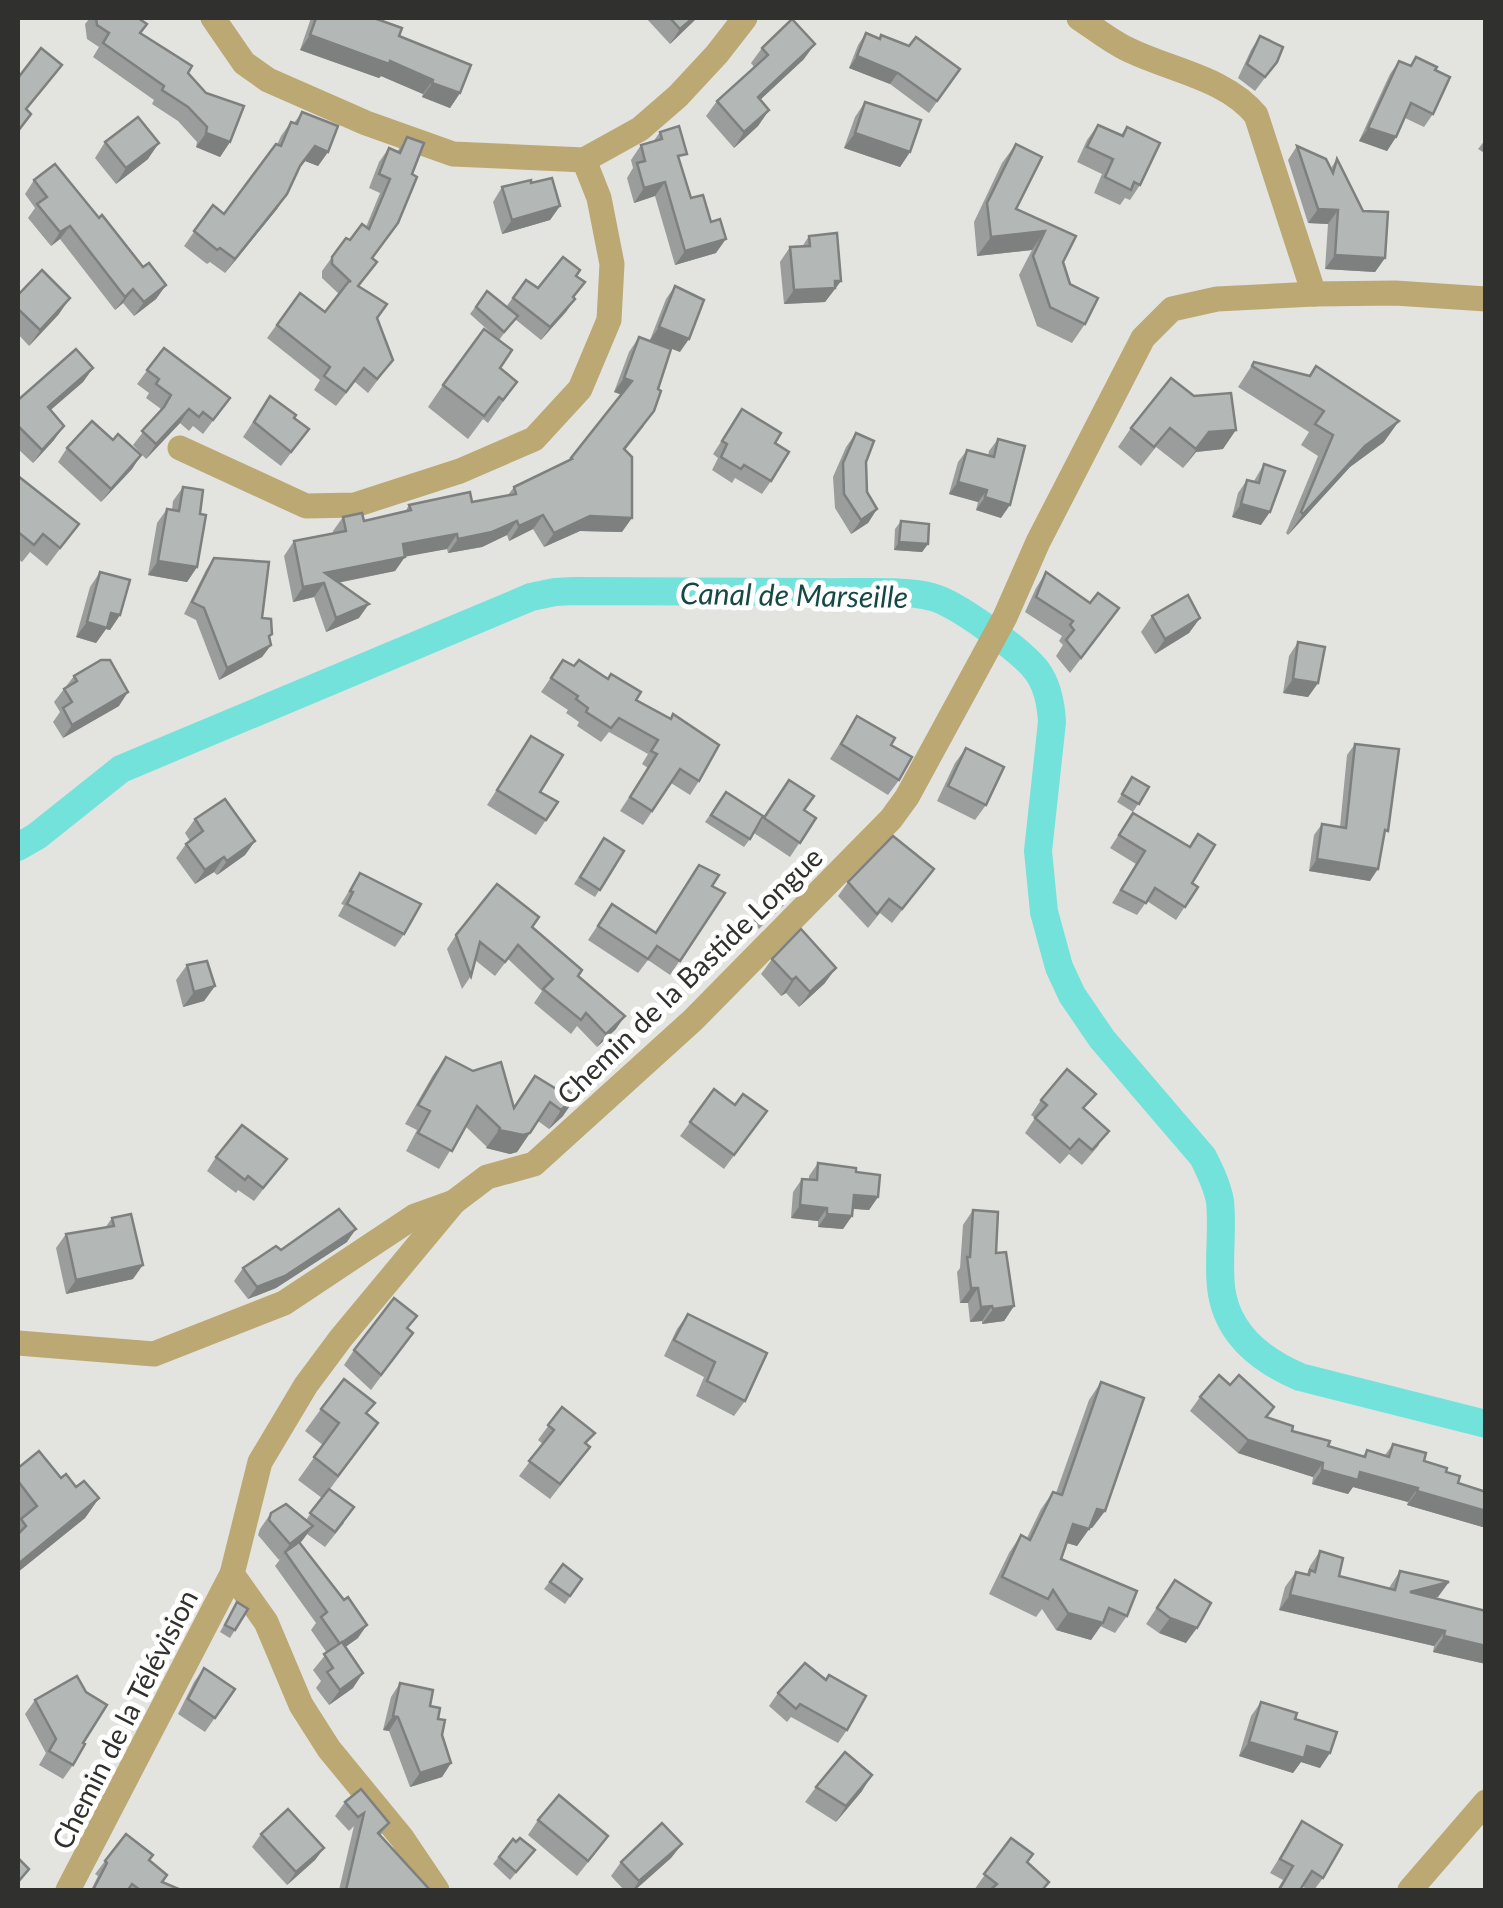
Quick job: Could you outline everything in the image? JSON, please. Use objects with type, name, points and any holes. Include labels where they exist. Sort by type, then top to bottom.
[{"type":"street","points":[[213,18],[244,63],[268,80],[366,124],[453,154],[584,160],[640,129],[678,96],[745,18]]},
{"type":"street","points":[[1079,18],[1124,48],[1244,100],[1256,115],[1314,294]]},
{"type":"street","points":[[180,448],[306,506],[354,505],[460,471],[534,439],[580,389],[609,320],[612,264],[599,198],[584,160]]},
{"type":"street","name":"Chemin de la Bastide Longue","points":[[232,1574],[260,1462],[287,1416],[341,1338],[454,1202],[487,1177],[534,1164],[693,1020],[891,820],[985,656],[1038,542],[1143,338],[1172,309],[1217,298],[1395,292],[1486,299]]},
{"type":"street","points":[[18,1343],[154,1354],[284,1303],[415,1216],[454,1202]]},
{"type":"street","points":[[232,1574],[266,1622],[301,1705],[329,1750],[402,1838],[437,1890]]},
{"type":"street","name":"Chemin de la Télévision","points":[[68,1890],[232,1574]]},
{"type":"street","points":[[1410,1890],[1486,1802]]},
{"type":"building","points":[[96,18],[138,18],[147,24],[140,33],[192,66],[188,73],[206,93],[244,106],[230,142],[206,133],[207,127],[188,107],[162,90],[164,86],[103,43],[109,33],[97,25]]},
{"type":"building","points":[[316,18],[374,18],[402,28],[399,36],[471,65],[460,93],[390,61],[389,64],[310,35]]},
{"type":"building","points":[[670,18],[693,18],[680,29]]},
{"type":"building","points":[[792,19],[815,44],[758,97],[769,110],[744,132],[717,101],[768,55],[762,48]]},
{"type":"building","points":[[866,33],[909,46],[916,37],[960,69],[937,101],[898,73],[857,56]]},
{"type":"building","points":[[1260,36],[1283,47],[1265,77],[1247,64]]},
{"type":"building","points":[[41,48],[62,65],[26,109],[31,114],[18,131],[18,78]]},
{"type":"building","points":[[1416,57],[1450,77],[1433,114],[1411,103],[1396,137],[1368,128],[1399,61],[1411,66]]},
{"type":"building","points":[[865,102],[921,120],[910,152],[855,133]]},
{"type":"building","points":[[302,112],[338,126],[328,152],[315,146],[287,194],[235,259],[220,248],[217,250],[194,231],[213,205],[224,214],[276,144],[281,146],[291,122],[297,124]]},
{"type":"building","points":[[138,117],[159,143],[126,168],[105,142]]},
{"type":"building","points":[[1098,125],[1123,136],[1127,127],[1160,143],[1140,185],[1134,182],[1131,190],[1105,177],[1113,159],[1087,147]]},
{"type":"building","points":[[679,126],[687,154],[678,156],[691,198],[703,195],[711,222],[720,219],[726,239],[685,251],[665,182],[644,188],[637,163],[645,161],[641,145],[662,139],[660,132]]},
{"type":"building","points":[[407,137],[424,143],[412,174],[417,177],[398,223],[372,258],[377,262],[358,286],[387,304],[377,318],[393,360],[377,379],[364,368],[346,392],[324,376],[330,367],[277,325],[300,293],[325,312],[351,282],[332,264],[332,257],[362,224],[369,229],[390,179],[379,174],[389,148],[400,153]]},
{"type":"building","points":[[1016,144],[1042,157],[1016,209],[1076,236],[1063,262],[1070,284],[1098,298],[1085,324],[1050,307],[1033,256],[1045,231],[991,237],[987,203]]},
{"type":"building","points":[[1297,146],[1326,159],[1333,173],[1337,159],[1363,211],[1388,212],[1385,258],[1335,255],[1338,210],[1318,209]]},
{"type":"building","points":[[55,164],[143,267],[149,263],[166,285],[144,302],[133,289],[125,297],[70,226],[60,232],[37,204],[47,197],[34,180]]},
{"type":"building","points":[[552,178],[560,206],[512,220],[502,187]]},
{"type":"building","points":[[837,233],[841,281],[835,281],[835,288],[794,290],[790,247],[810,246],[809,236]]},
{"type":"building","points":[[563,257],[580,270],[576,276],[585,282],[550,327],[513,298],[526,280],[538,288]]},
{"type":"building","points":[[42,270],[70,298],[40,330],[18,309],[18,295]]},
{"type":"building","points":[[675,286],[704,300],[689,339],[659,327]]},
{"type":"building","points":[[487,291],[518,316],[504,332],[476,307]]},
{"type":"building","points":[[484,329],[512,350],[500,368],[517,382],[484,416],[443,385]]},
{"type":"building","points":[[639,337],[671,349],[654,411],[624,449],[632,457],[632,518],[590,516],[554,533],[543,515],[492,532],[403,544],[405,557],[325,573],[369,604],[336,618],[324,583],[303,587],[294,541],[346,531],[343,517],[362,513],[364,521],[411,510],[409,505],[470,492],[472,502],[516,494],[514,487],[572,459],[632,381],[624,378]]},
{"type":"building","points":[[164,348],[230,398],[213,420],[203,412],[199,417],[189,409],[156,444],[142,431],[171,395],[156,384],[159,379],[147,370]]},
{"type":"building","points":[[76,349],[93,368],[48,407],[64,426],[42,450],[18,426],[18,400]]},
{"type":"building","points":[[1254,362],[1310,376],[1316,366],[1399,421],[1365,446],[1303,514],[1333,435],[1315,424],[1324,411],[1252,366]]},
{"type":"building","points":[[1171,378],[1194,396],[1231,393],[1236,430],[1209,432],[1196,449],[1170,428],[1154,447],[1131,428]]},
{"type":"building","points":[[270,396],[309,429],[291,452],[254,422]]},
{"type":"building","points":[[742,409],[781,433],[775,443],[789,452],[771,481],[721,457],[727,444],[722,441]]},
{"type":"building","points":[[92,421],[113,440],[118,434],[141,455],[111,489],[67,448]]},
{"type":"building","points":[[856,433],[874,441],[866,462],[867,492],[877,509],[861,520],[844,494],[843,463]]},
{"type":"building","points":[[998,439],[1025,446],[1010,505],[985,497],[987,490],[958,482],[967,450],[994,457]]},
{"type":"building","points":[[1264,464],[1285,471],[1270,512],[1241,504],[1247,480],[1259,483]]},
{"type":"building","points":[[18,476],[79,524],[60,548],[43,534],[34,545],[18,532]]},
{"type":"building","points":[[183,487],[203,490],[200,514],[206,515],[197,567],[158,561],[167,509],[179,511]]},
{"type":"building","points":[[901,521],[929,524],[928,544],[899,542]]},
{"type":"building","points":[[214,558],[269,562],[262,618],[271,619],[271,645],[227,668],[204,608],[192,602]]},
{"type":"building","points":[[100,572],[130,580],[120,615],[111,613],[107,628],[87,622]]},
{"type":"building","points":[[1046,572],[1090,603],[1098,593],[1119,608],[1081,658],[1066,640],[1074,630],[1070,625],[1073,621],[1036,597]]},
{"type":"building","points":[[1188,595],[1200,618],[1165,639],[1152,616]]},
{"type":"building","points":[[1298,642],[1325,647],[1318,683],[1293,679]]},
{"type":"building","points":[[101,660],[110,660],[128,692],[72,725],[63,708],[72,702],[64,689],[77,681],[74,676]]},
{"type":"building","points":[[563,660],[574,666],[579,660],[608,679],[611,674],[641,692],[636,700],[671,719],[673,714],[719,745],[699,781],[680,769],[652,811],[630,797],[657,754],[651,751],[658,740],[619,718],[611,728],[586,712],[588,708],[576,699],[578,696],[551,678]]},
{"type":"building","points":[[857,716],[895,738],[891,745],[912,757],[899,780],[841,744]]},
{"type":"building","points":[[531,736],[563,755],[540,792],[558,802],[546,820],[497,790]]},
{"type":"building","points":[[1355,744],[1399,749],[1388,831],[1385,830],[1378,869],[1317,859],[1322,824],[1346,828]]},
{"type":"building","points":[[966,748],[1004,767],[986,805],[948,786]]},
{"type":"building","points":[[1132,777],[1149,787],[1139,804],[1122,794]]},
{"type":"building","points":[[789,780],[814,796],[804,810],[816,818],[800,843],[764,818]]},
{"type":"building","points":[[726,792],[763,816],[750,839],[711,815]]},
{"type":"building","points":[[225,799],[255,841],[227,861],[224,857],[205,870],[186,844],[203,831],[195,819]]},
{"type":"building","points":[[1133,813],[1190,847],[1198,834],[1215,845],[1192,883],[1198,887],[1185,907],[1155,888],[1146,903],[1121,890],[1145,851],[1119,835]]},
{"type":"building","points":[[893,836],[934,869],[902,909],[889,899],[877,914],[848,882]]},
{"type":"building","points":[[604,838],[624,851],[600,890],[580,877]]},
{"type":"building","points":[[699,865],[719,875],[712,886],[725,893],[680,961],[657,946],[648,959],[598,926],[612,904],[656,933]]},
{"type":"building","points":[[360,873],[421,904],[404,934],[347,904]]},
{"type":"building","points":[[497,884],[539,917],[532,927],[582,970],[578,976],[625,1016],[606,1034],[586,1013],[581,1020],[543,989],[553,979],[518,945],[505,962],[480,942],[471,976],[456,935]]},
{"type":"building","points":[[773,897],[782,905],[765,922],[757,914]]},
{"type":"building","points":[[801,929],[836,968],[810,992],[772,959]]},
{"type":"building","points":[[207,961],[215,986],[194,992],[187,965]]},
{"type":"building","points":[[446,1057],[473,1071],[501,1062],[514,1108],[535,1076],[558,1090],[561,1085],[576,1097],[561,1110],[550,1102],[530,1133],[523,1135],[499,1130],[477,1106],[452,1151],[418,1133],[430,1111],[418,1105]]},
{"type":"building","points":[[1067,1069],[1096,1094],[1083,1108],[1109,1131],[1092,1150],[1079,1139],[1070,1149],[1035,1118],[1047,1105],[1041,1100]]},
{"type":"building","points":[[714,1089],[735,1105],[743,1094],[767,1111],[734,1155],[690,1122]]},
{"type":"building","points":[[242,1125],[287,1159],[263,1188],[248,1176],[245,1180],[216,1157]]},
{"type":"building","points":[[818,1163],[880,1175],[878,1197],[854,1195],[852,1216],[827,1214],[827,1208],[800,1205],[802,1179],[817,1180]]},
{"type":"building","points":[[339,1209],[356,1229],[285,1276],[257,1287],[243,1268],[276,1246],[281,1250]]},
{"type":"building","points":[[973,1210],[998,1212],[996,1253],[1006,1252],[1014,1306],[981,1307],[978,1288],[971,1288],[967,1257]]},
{"type":"building","points":[[131,1214],[143,1265],[76,1280],[66,1234],[114,1226],[112,1218]]},
{"type":"building","points":[[394,1298],[417,1316],[407,1328],[413,1333],[381,1375],[354,1350]]},
{"type":"building","points":[[688,1314],[767,1353],[745,1401],[707,1381],[715,1362],[674,1340]]},
{"type":"building","points":[[1219,1375],[1230,1385],[1239,1375],[1274,1407],[1266,1417],[1293,1426],[1292,1431],[1330,1441],[1328,1446],[1365,1457],[1367,1450],[1389,1457],[1393,1444],[1426,1453],[1424,1461],[1460,1476],[1458,1483],[1486,1492],[1486,1511],[1360,1472],[1358,1480],[1322,1470],[1323,1463],[1248,1440],[1200,1397]]},
{"type":"building","points":[[344,1379],[375,1403],[366,1413],[378,1423],[338,1476],[314,1457],[339,1423],[321,1409]]},
{"type":"building","points":[[1101,1382],[1144,1398],[1105,1511],[1097,1509],[1089,1529],[1073,1524],[1061,1559],[1137,1591],[1127,1616],[1109,1608],[1103,1623],[1068,1613],[1053,1590],[1048,1599],[1002,1577],[1021,1535],[1030,1540],[1053,1492],[1062,1495]]},
{"type":"building","points":[[562,1407],[595,1433],[585,1443],[590,1447],[560,1484],[529,1461],[554,1430],[548,1425]]},
{"type":"building","points":[[39,1451],[61,1478],[66,1474],[76,1487],[84,1481],[99,1498],[18,1564],[18,1534],[26,1526],[21,1519],[37,1506],[18,1481],[18,1468]]},
{"type":"building","points":[[329,1489],[354,1507],[335,1532],[310,1513]]},
{"type":"building","points":[[286,1504],[313,1526],[290,1544],[269,1520],[271,1513]]},
{"type":"building","points":[[299,1542],[344,1600],[348,1597],[367,1625],[340,1644],[321,1617],[327,1612],[285,1552]]},
{"type":"building","points":[[1320,1551],[1343,1558],[1339,1576],[1395,1590],[1400,1571],[1449,1582],[1410,1592],[1486,1611],[1486,1646],[1444,1636],[1445,1631],[1290,1595],[1296,1572],[1315,1572]]},
{"type":"building","points":[[563,1564],[582,1579],[570,1596],[550,1582]]},
{"type":"building","points":[[1175,1580],[1211,1603],[1197,1628],[1170,1618],[1157,1608]]},
{"type":"building","points":[[237,1602],[248,1609],[235,1630],[225,1625]]},
{"type":"building","points":[[342,1642],[363,1673],[340,1690],[327,1672],[333,1668],[324,1654]]},
{"type":"building","points":[[805,1663],[826,1680],[829,1675],[866,1696],[847,1730],[800,1704],[796,1709],[778,1693]]},
{"type":"building","points":[[204,1668],[235,1689],[215,1718],[188,1699]]},
{"type":"building","points":[[77,1676],[86,1692],[107,1705],[73,1765],[49,1751],[56,1739],[35,1700]]},
{"type":"building","points":[[400,1683],[433,1690],[430,1706],[440,1708],[438,1719],[445,1720],[442,1735],[451,1763],[420,1773],[398,1717],[393,1716]]},
{"type":"building","points":[[1261,1702],[1297,1713],[1295,1719],[1337,1732],[1330,1753],[1307,1746],[1304,1758],[1249,1742]]},
{"type":"building","points":[[845,1752],[872,1775],[846,1806],[816,1787]]},
{"type":"building","points":[[361,1789],[389,1823],[378,1833],[430,1890],[346,1890],[364,1813],[358,1817],[345,1802]]},
{"type":"building","points":[[559,1795],[608,1836],[588,1861],[538,1820]]},
{"type":"building","points":[[288,1809],[324,1848],[296,1872],[261,1834]]},
{"type":"building","points":[[1302,1821],[1342,1845],[1323,1878],[1312,1871],[1300,1890],[1279,1890],[1293,1866],[1280,1859]]},
{"type":"building","points":[[662,1823],[682,1844],[639,1881],[621,1862]]},
{"type":"building","points":[[126,1834],[153,1855],[149,1860],[167,1875],[162,1882],[181,1890],[140,1890],[132,1884],[128,1890],[93,1890],[105,1861]]},
{"type":"building","points":[[520,1838],[535,1850],[516,1872],[499,1857],[513,1839],[516,1842]]},
{"type":"building","points":[[1011,1838],[1033,1854],[1027,1862],[1049,1882],[1042,1890],[990,1890],[997,1884],[984,1874]]},
{"type":"building","points":[[18,1858],[29,1869],[18,1882]]},
{"type":"waterway","name":"Canal de Marseille","points":[[18,847],[121,769],[531,597],[574,591],[876,592],[943,601],[1004,640],[1029,662],[1044,683],[1052,722],[1038,851],[1044,912],[1059,967],[1072,995],[1102,1039],[1206,1162],[1220,1201],[1224,1303],[1238,1331],[1271,1362],[1300,1377],[1486,1424]]}]
